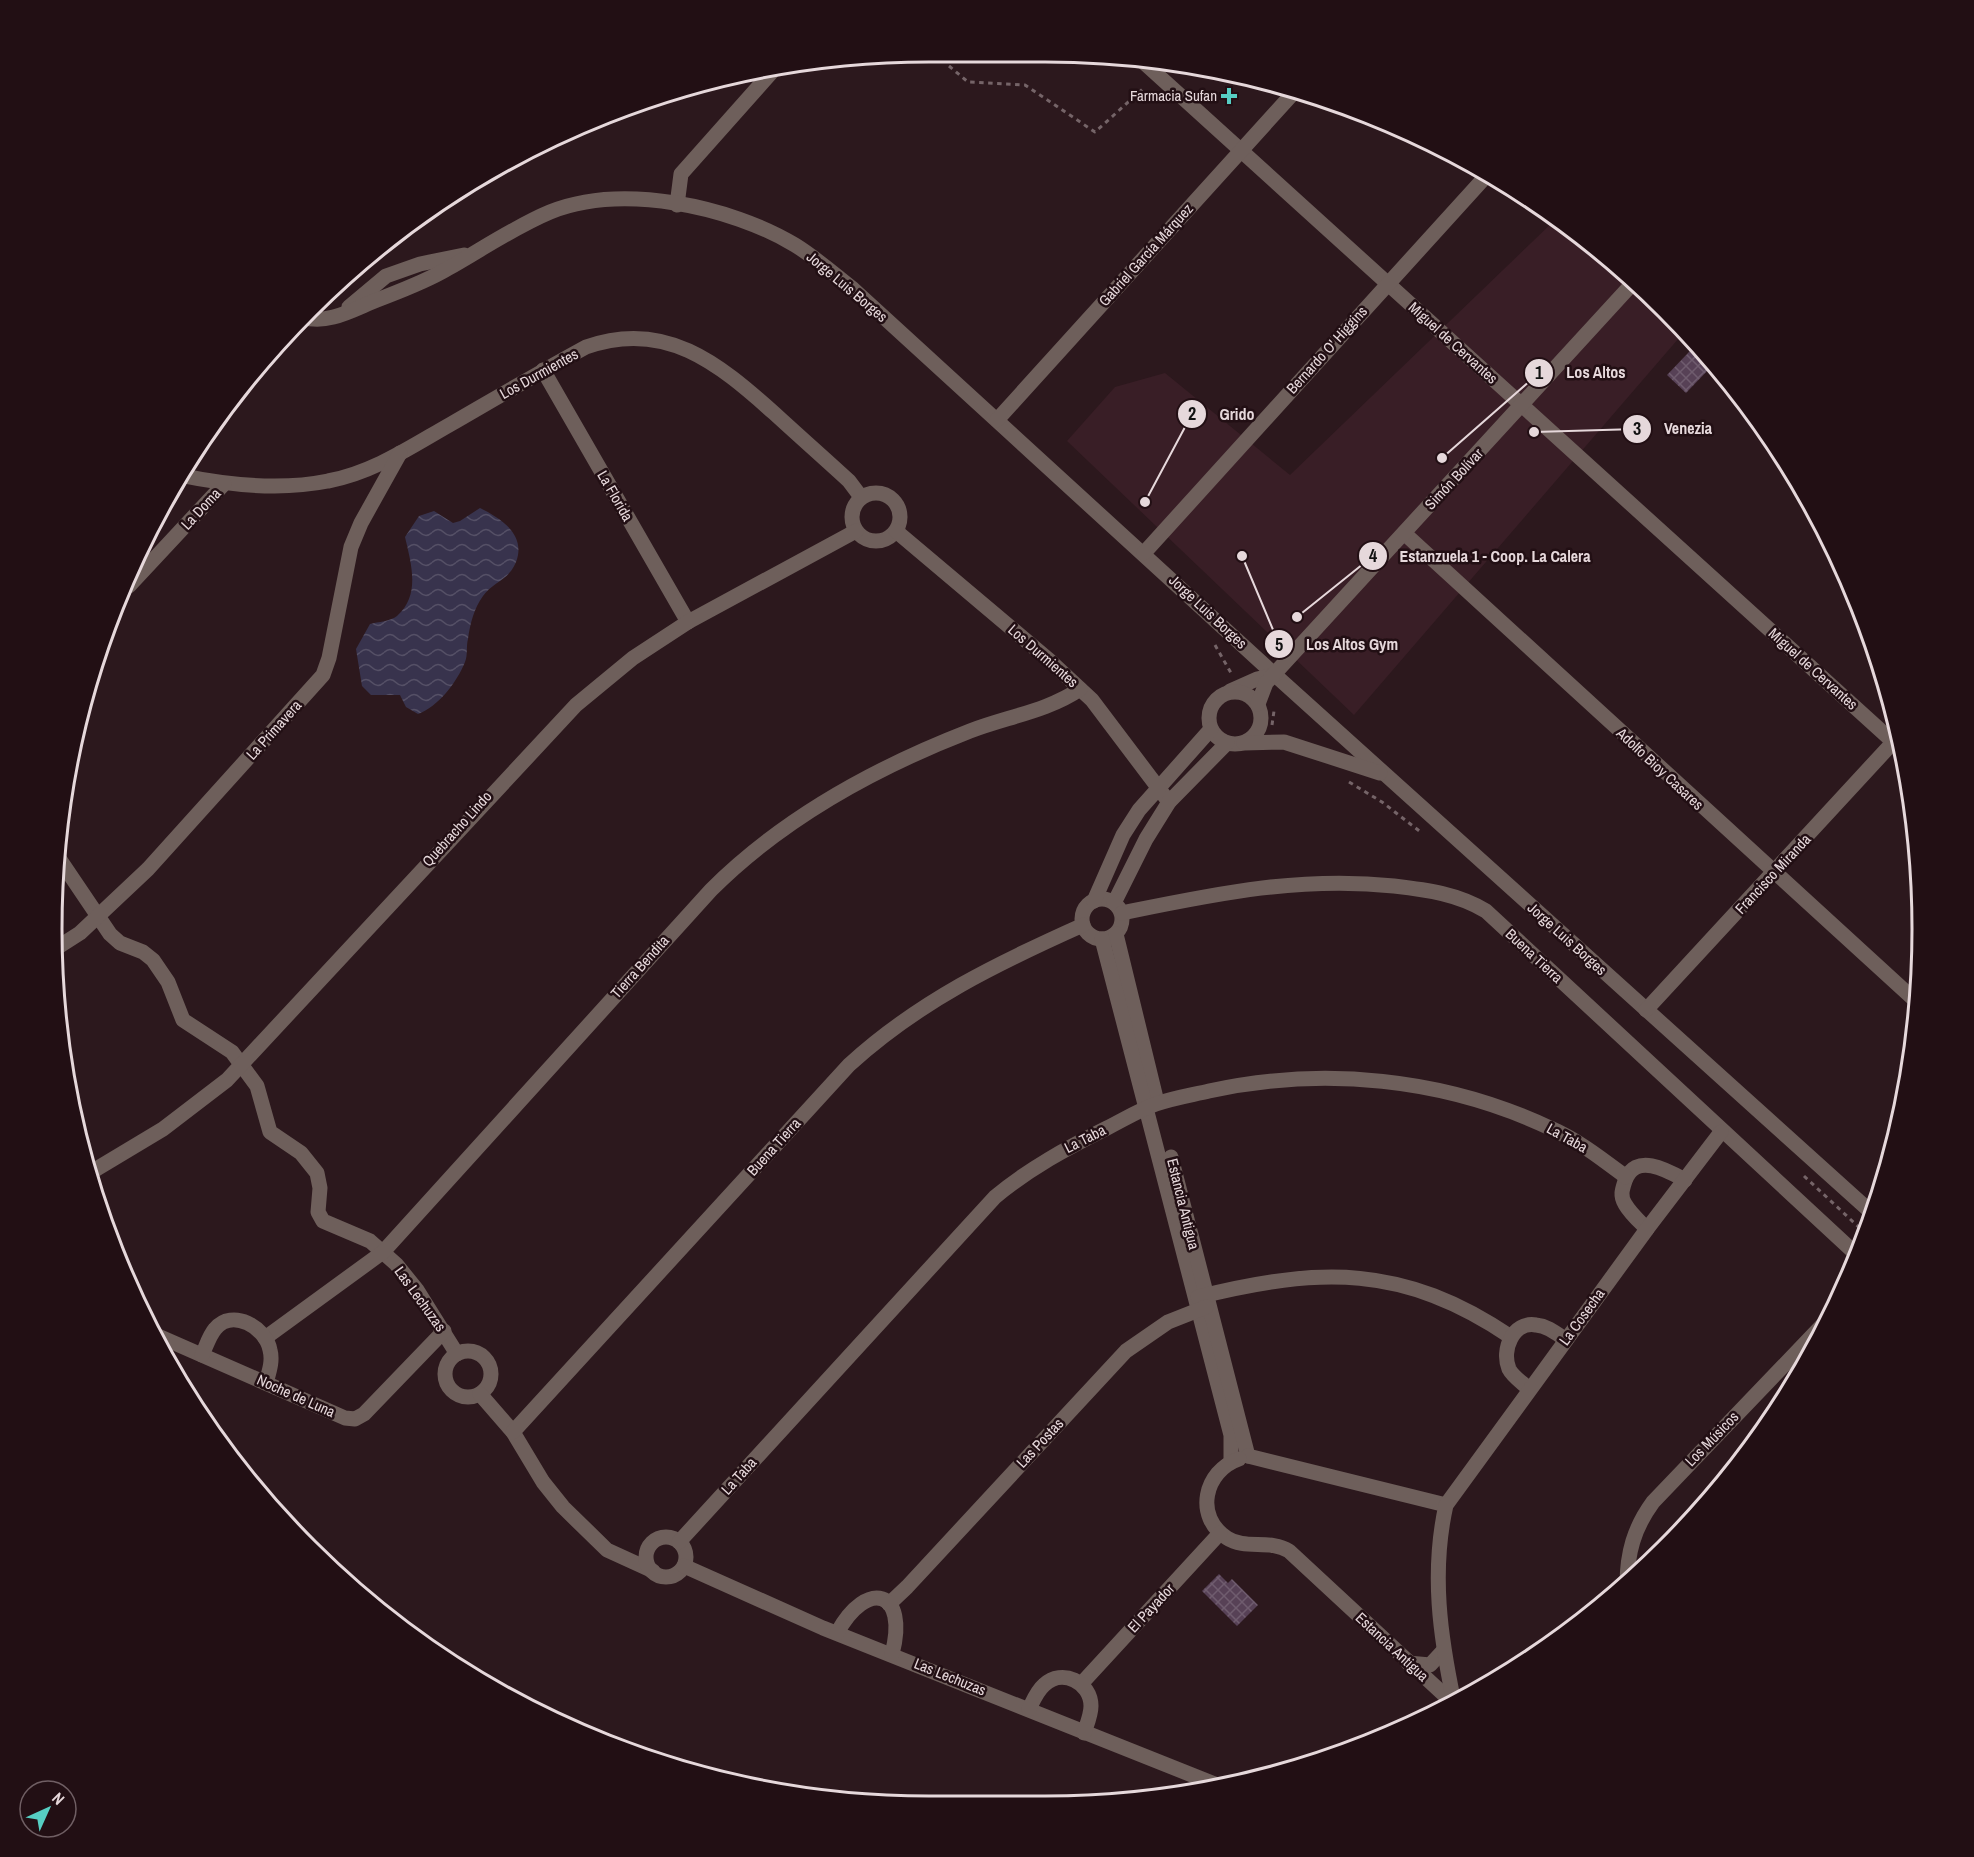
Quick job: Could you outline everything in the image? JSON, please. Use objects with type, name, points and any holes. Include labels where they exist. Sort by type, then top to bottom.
[{"type":"street","name":"Miguel de Cervantes","points":[[1150,68],[1891,736]]},
{"type":"street","points":[[677,205],[681,174],[768,77]]},
{"type":"street","name":"Gabriel García Márquez","points":[[997,420],[1289,97]]},
{"type":"street","name":"Bernardo O' Higgins","points":[[1144,553],[1482,180]]},
{"type":"street","name":"Jorge Luis Borges","points":[[311,319],[321,321],[339,315],[425,281],[532,220],[576,204],[618,199],[708,210],[746,222],[795,245],[853,289],[1275,675],[1866,1207]]},
{"type":"street","name":"Simón Bolívar","points":[[1258,701],[1266,683],[1629,288]]},
{"type":"street","name":"Los Durmientes","points":[[189,477],[224,484],[270,485],[327,482],[372,468],[586,347],[605,340],[631,338],[680,347],[707,358],[730,374],[849,481],[861,497]]},
{"type":"street","name":"La Florida","points":[[543,370],[688,622]]},
{"type":"street","name":"La Primavera","points":[[62,944],[80,933],[148,869],[322,675],[329,658],[351,547],[360,523],[400,453]]},
{"type":"street","name":"La Doma","points":[[135,579],[224,484]]},
{"type":"street","points":[[876,492],[884,493],[896,502],[900,517],[896,531],[890,537],[875,541],[861,537],[856,531],[851,517],[856,502],[861,497],[876,492]]},
{"type":"street","name":"Quebracho Lindo","points":[[96,1168],[162,1129],[200,1103],[242,1064],[507,776],[576,705],[633,658],[688,622],[856,531]]},
{"type":"street","name":"Los Durmientes","points":[[896,531],[1080,689],[1111,722],[1169,802]]},
{"type":"street","name":"Adolfo Bioy Casares","points":[[1404,533],[1910,996]]},
{"type":"street","points":[[1275,675],[1243,684],[1213,702],[1209,711],[1211,729],[1227,743],[1284,742],[1387,776]]},
{"type":"street","name":"Tierra Bendita","points":[[265,1338],[383,1252],[711,890],[750,854],[804,816],[877,774],[971,731],[1064,701],[1080,689]]},
{"type":"street","points":[[1228,692],[1245,693],[1258,701],[1261,711],[1260,726],[1257,734],[1244,743]]},
{"type":"street","points":[[1094,901],[1123,835],[1158,786],[1211,729]]},
{"type":"street","points":[[1118,908],[1104,899],[1094,901],[1085,908],[1083,925],[1090,935],[1109,937],[1122,924],[1118,908],[1146,839],[1169,802],[1227,743]]},
{"type":"street","name":"Francisco Miranda","points":[[1646,1010],[1893,746]]},
{"type":"street","name":"Las Lechuzas","points":[[64,866],[98,917],[120,942],[143,952],[159,966],[183,1020],[222,1044],[242,1064],[262,1097],[265,1120],[270,1132],[302,1153],[316,1173],[320,1188],[318,1212],[323,1221],[356,1233],[383,1252],[408,1278],[457,1354]]},
{"type":"street","name":"Buena Tierra","points":[[1118,908],[1241,889],[1329,882],[1427,890],[1471,902],[1486,911],[1721,1132],[1851,1249]]},
{"type":"street","name":"Buena Tierra","points":[[513,1432],[849,1065],[874,1042],[928,1002],[963,982],[1083,925]]},
{"type":"street","name":"Estancia Antigua","points":[[1109,937],[1202,1302],[1231,1435],[1231,1462]]},
{"type":"street","name":"La Taba","points":[[679,1542],[995,1197],[1054,1155],[1153,1106],[1246,1083],[1265,1081],[1340,1078],[1392,1082],[1445,1091],[1518,1114],[1561,1134],[1626,1177]]},
{"type":"street","name":"La Cosecha","points":[[1451,1694],[1443,1650],[1437,1570],[1440,1530],[1446,1505],[1529,1389],[1721,1132]]},
{"type":"street","points":[[1647,1229],[1624,1203],[1621,1192],[1626,1177],[1636,1167],[1648,1165],[1659,1166],[1685,1180]]},
{"type":"street","name":"Las Postas","points":[[889,1604],[1126,1351],[1202,1302],[1271,1281],[1318,1277],[1395,1282],[1483,1318],[1511,1337]]},
{"type":"street","name":"Estancia Antigua","points":[[1202,1302],[1248,1456]]},
{"type":"street","points":[[202,1355],[215,1329],[223,1323],[244,1321],[254,1326],[265,1338],[270,1349],[270,1365],[266,1383]]},
{"type":"street","points":[[1529,1389],[1509,1367],[1507,1356],[1511,1337],[1525,1325],[1534,1324],[1566,1340]]},
{"type":"street","name":"Noche de Luna","points":[[166,1339],[345,1418],[355,1419],[364,1414],[444,1331]]},
{"type":"street","name":"Los Músicos","points":[[1628,1570],[1630,1549],[1636,1529],[1653,1502],[1808,1341]]},
{"type":"street","points":[[472,1352],[479,1355],[489,1366],[489,1381],[480,1394],[474,1397],[459,1396],[448,1386],[445,1371],[447,1364],[457,1354],[472,1352]]},
{"type":"street","points":[[480,1394],[513,1432],[543,1482],[563,1506],[619,1558],[670,1577],[684,1566],[686,1553],[679,1542],[668,1537],[650,1545],[636,1555],[619,1558]]},
{"type":"street","points":[[1220,1533],[1209,1519],[1206,1498],[1212,1483],[1231,1462],[1248,1456],[1446,1505]]},
{"type":"street","name":"Estancia Antigua","points":[[1220,1533],[1236,1541],[1278,1544],[1289,1551],[1447,1696]]},
{"type":"street","name":"El Payador","points":[[1082,1683],[1220,1533]]},
{"type":"street","points":[[650,1545],[647,1562],[653,1572]]},
{"type":"street","name":"Las Lechuzas","points":[[684,1566],[837,1633],[1206,1781]]},
{"type":"street","points":[[837,1633],[852,1610],[862,1601],[881,1599],[889,1604],[898,1623],[892,1654]]},
{"type":"street","points":[[1408,1663],[1430,1665],[1443,1650]]},
{"type":"street","points":[[1029,1709],[1045,1684],[1056,1678],[1067,1678],[1082,1683],[1089,1693],[1091,1705],[1084,1733]]},
{"type":"path","points":[[949,66],[968,82],[1025,85],[1095,132],[1158,76]]},
{"type":"path","points":[[1213,640],[1226,669],[1243,684]]},
{"type":"path","points":[[1258,701],[1274,711],[1272,726],[1284,742]]},
{"type":"shaded area","points":[[1550,225],[1617,277],[1659,315],[1679,338],[1354,715],[1067,441],[1115,387],[1165,373],[1290,475]]},
{"type":"water","points":[[480,508],[501,520],[512,532],[518,546],[518,555],[512,570],[487,591],[477,606],[462,670],[440,700],[418,714],[406,707],[400,695],[371,695],[362,686],[356,649],[370,624],[397,616],[409,598],[412,578],[405,537],[419,516],[434,511],[453,523]]},
{"type":"building","points":[[1690,351],[1708,370],[1686,393],[1667,375]]},
{"type":"building","points":[[1219,1574],[1228,1583],[1232,1579],[1258,1605],[1237,1626],[1202,1591]]},
{"type":"place","name":"Farmacia Sufan","points":[[1229,96]]},
{"type":"place","name":"Venezia","points":[[1534,432]]},
{"type":"place","name":"Los Altos","points":[[1442,458]]},
{"type":"place","name":"Grido","points":[[1145,502]]},
{"type":"place","name":"Los Altos Gym","points":[[1242,556]]},
{"type":"place","name":"Estanzuela 1 - Coop. La Calera","points":[[1297,617]]}]
